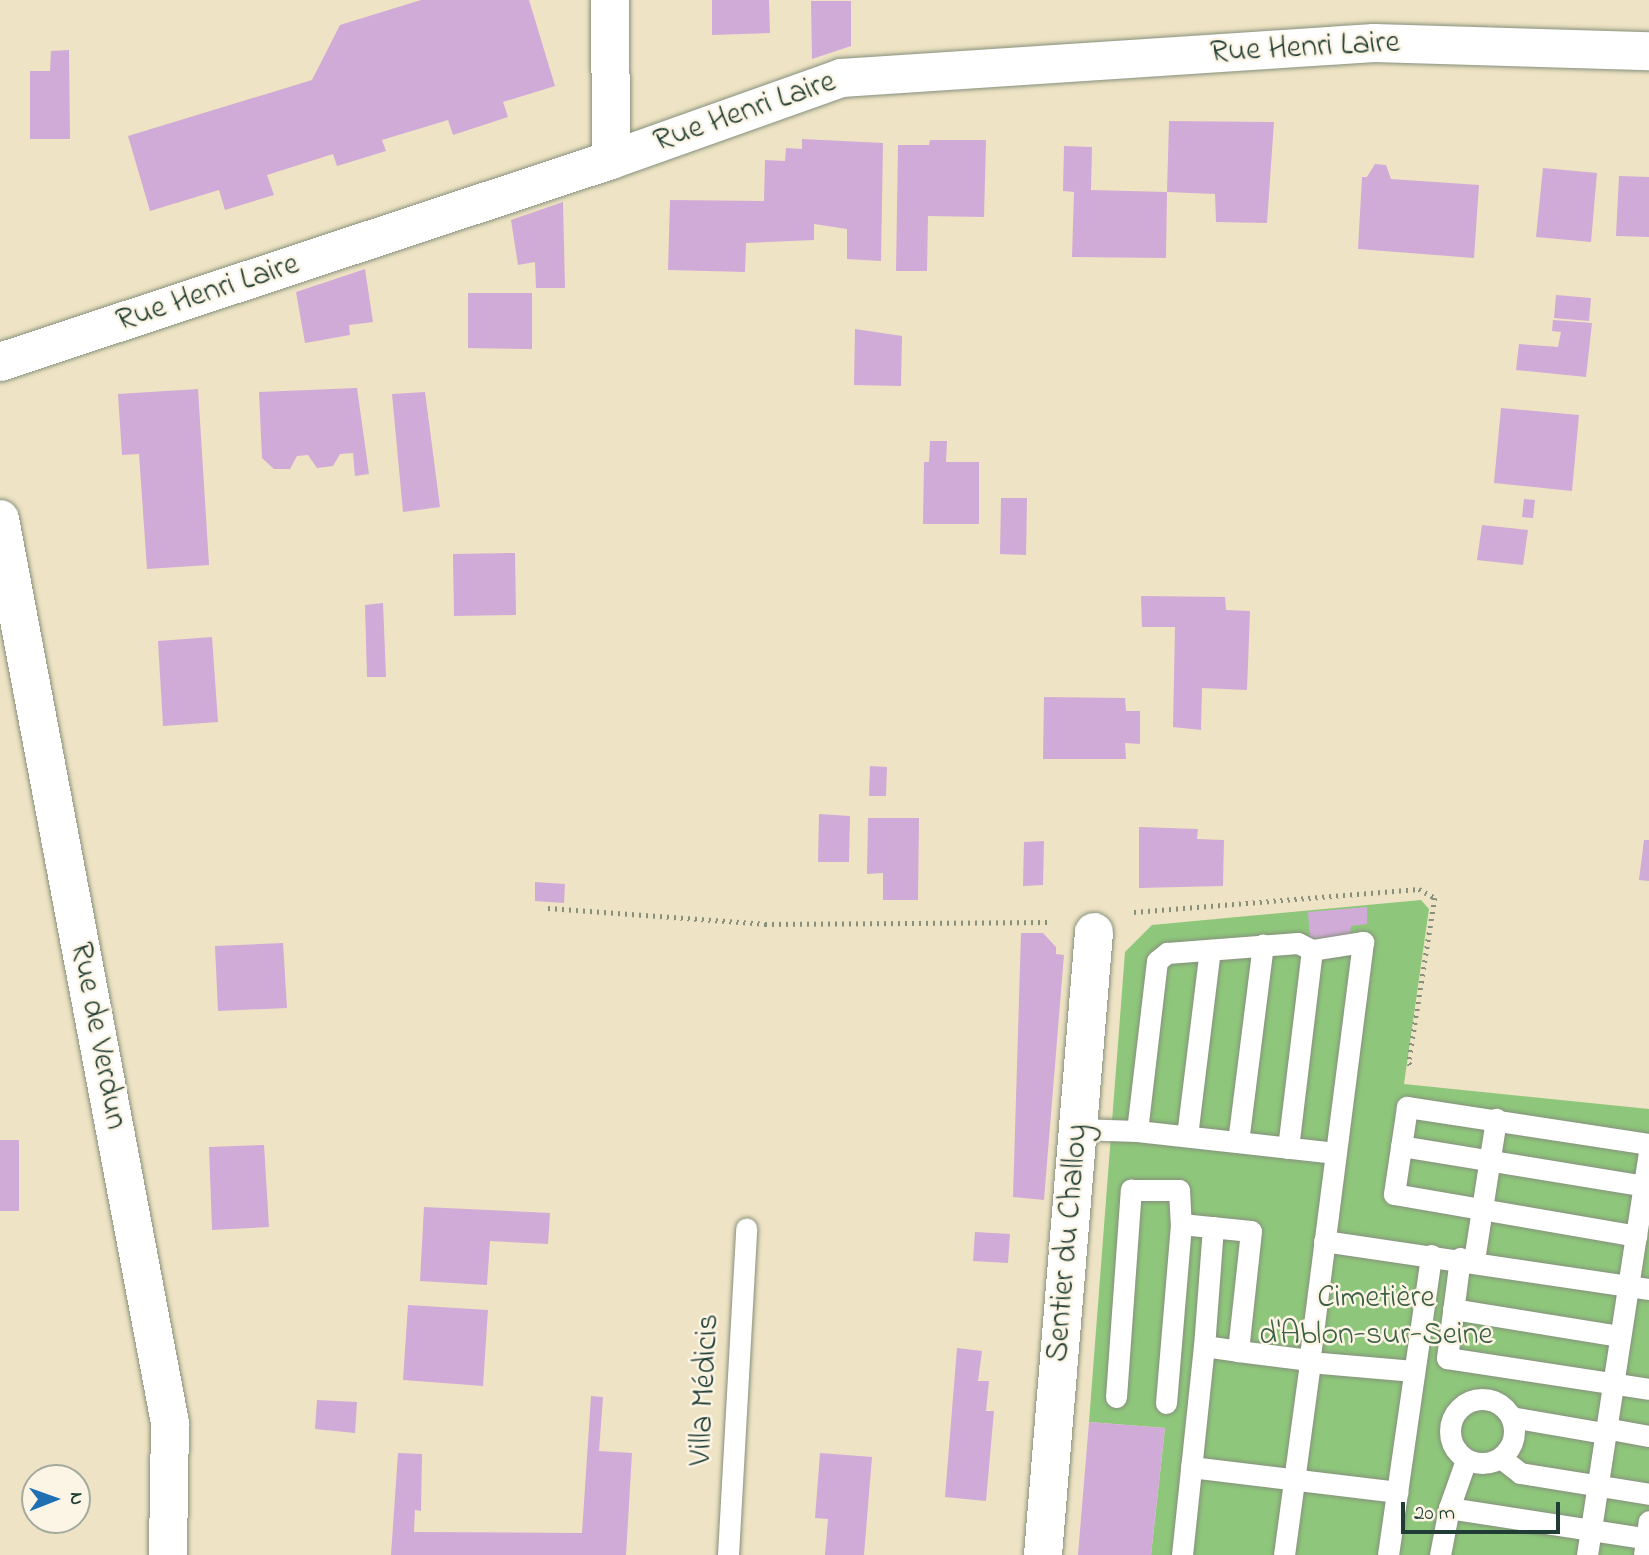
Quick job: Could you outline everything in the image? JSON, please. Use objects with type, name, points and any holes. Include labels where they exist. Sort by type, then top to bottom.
[{"type":"street","points":[[610,0],[611,160]]},
{"type":"street","name":"Rue Henri Laire","points":[[0,362],[611,160],[841,78],[1374,43],[1649,51]]},
{"type":"street","name":"Rue de Verdun","points":[[0,519],[170,1423],[167,1555]]},
{"type":"street","name":"Sentier du Challoy","points":[[1043,1555],[1094,932]]},
{"type":"lane","points":[[1138,1131],[1157,961],[1167,953],[1298,943],[1312,950],[1363,942],[1284,1555]]},
{"type":"lane","points":[[1238,1142],[1263,945]]},
{"type":"lane","points":[[1187,1136],[1210,950]]},
{"type":"lane","points":[[1288,1148],[1312,950]]},
{"type":"lane","points":[[1636,1236],[1394,1194],[1407,1107],[1649,1144]]},
{"type":"lane","points":[[1496,1119],[1482,1209],[1453,1309],[1447,1358],[1649,1388]]},
{"type":"lane","points":[[1078,1129],[1138,1131],[1336,1153]]},
{"type":"lane","points":[[1401,1146],[1644,1186]]},
{"type":"lane","points":[[1587,1555],[1620,1336],[1639,1287],[1636,1236],[1649,1153]]},
{"type":"lane","points":[[1116,1397],[1131,1190],[1179,1190],[1181,1224],[1166,1403]]},
{"type":"lane","points":[[1181,1224],[1251,1231],[1238,1351]]},
{"type":"lane","points":[[1182,1555],[1204,1346],[1213,1227]]},
{"type":"lane","name":"Villa Médicis","points":[[728,1555],[746,1228]]},
{"type":"lane","points":[[1324,1241],[1467,1259],[1639,1287]]},
{"type":"lane","points":[[1388,1555],[1431,1255]]},
{"type":"lane","points":[[1453,1309],[1620,1336]]},
{"type":"lane","points":[[1204,1346],[1311,1361],[1414,1371]]},
{"type":"lane","points":[[1511,1417],[1514,1438],[1501,1458],[1485,1463],[1466,1460],[1452,1443],[1451,1422],[1464,1404],[1474,1400],[1495,1402],[1511,1417],[1649,1436]]},
{"type":"lane","points":[[1501,1458],[1520,1473],[1649,1494]]},
{"type":"lane","points":[[1440,1555],[1449,1508],[1466,1460]]},
{"type":"lane","points":[[1191,1467],[1397,1492]]},
{"type":"lane","points":[[1449,1508],[1590,1532],[1647,1538]]},
{"type":"green space","name":"Cimetière d'Ablon-sur-Seine","points":[[1421,900],[1429,909],[1404,1084],[1649,1109],[1649,1555],[1151,1555],[1165,1428],[1089,1422],[1125,952],[1152,925]]},
{"type":"building","points":[[421,0],[529,0],[555,86],[503,102],[508,117],[453,135],[448,120],[382,140],[386,151],[337,166],[333,154],[267,175],[274,195],[225,210],[219,190],[150,211],[128,136],[312,80],[340,25]]},
{"type":"building","points":[[712,0],[769,0],[770,33],[712,35]]},
{"type":"building","points":[[811,1],[851,1],[851,46],[812,59]]},
{"type":"building","points":[[69,50],[70,139],[30,139],[30,71],[50,71],[51,51]]},
{"type":"building","points":[[1169,121],[1274,122],[1267,223],[1216,222],[1215,194],[1167,192]]},
{"type":"building","points":[[802,139],[883,143],[881,261],[847,259],[847,229],[814,224],[814,240],[746,243],[745,272],[668,270],[670,200],[764,201],[765,160],[785,161],[786,148],[802,149]]},
{"type":"building","points":[[930,140],[986,140],[984,217],[928,216],[927,271],[896,271],[898,145],[929,145]]},
{"type":"building","points":[[1064,146],[1092,147],[1091,190],[1167,192],[1166,258],[1072,257],[1074,192],[1063,191]]},
{"type":"building","points":[[1375,164],[1386,165],[1391,179],[1479,185],[1474,258],[1358,249],[1362,177],[1367,177]]},
{"type":"building","points":[[1543,168],[1597,173],[1591,242],[1536,237]]},
{"type":"building","points":[[1619,176],[1649,177],[1649,237],[1616,236]]},
{"type":"building","points":[[563,202],[565,288],[536,288],[535,262],[518,265],[511,220]]},
{"type":"building","points":[[365,269],[373,322],[349,325],[350,335],[305,343],[296,292]]},
{"type":"building","points":[[468,293],[532,293],[532,349],[468,348]]},
{"type":"building","points":[[1556,295],[1591,298],[1589,321],[1554,318]]},
{"type":"building","points":[[1553,320],[1592,323],[1586,377],[1516,370],[1519,344],[1558,347],[1561,332],[1552,331]]},
{"type":"building","points":[[855,329],[902,336],[901,386],[854,385]]},
{"type":"building","points":[[357,388],[369,474],[355,476],[353,453],[340,454],[333,466],[317,468],[308,455],[297,456],[290,469],[274,469],[262,458],[259,392]]},
{"type":"building","points":[[198,389],[209,565],[147,569],[139,454],[122,455],[118,394]]},
{"type":"building","points":[[425,392],[440,507],[403,512],[392,394]]},
{"type":"building","points":[[1501,408],[1579,415],[1572,491],[1494,483]]},
{"type":"building","points":[[930,441],[947,441],[946,462],[979,462],[979,524],[923,524],[924,462],[929,462]]},
{"type":"building","points":[[1001,498],[1027,498],[1026,555],[1000,554]]},
{"type":"building","points":[[1524,499],[1535,500],[1533,518],[1522,517]]},
{"type":"building","points":[[1482,525],[1528,530],[1523,565],[1477,560]]},
{"type":"building","points":[[515,553],[516,615],[454,616],[453,554]]},
{"type":"building","points":[[1141,596],[1225,597],[1226,610],[1250,611],[1247,690],[1202,688],[1201,730],[1173,727],[1175,627],[1142,627]]},
{"type":"building","points":[[383,603],[386,677],[367,677],[365,605]]},
{"type":"building","points":[[212,637],[218,722],[163,726],[158,641]]},
{"type":"building","points":[[1044,697],[1125,698],[1126,711],[1140,711],[1140,744],[1125,743],[1126,759],[1043,759]]},
{"type":"building","points":[[870,766],[887,767],[886,796],[869,796]]},
{"type":"building","points":[[819,814],[850,816],[849,862],[818,862]]},
{"type":"building","points":[[868,818],[919,818],[918,900],[883,900],[883,873],[867,874]]},
{"type":"building","points":[[1139,827],[1198,829],[1197,839],[1224,840],[1223,886],[1139,888]]},
{"type":"building","points":[[1644,840],[1649,840],[1649,881],[1639,880]]},
{"type":"building","points":[[1044,841],[1043,885],[1023,886],[1024,842]]},
{"type":"building","points":[[535,882],[565,884],[564,903],[535,901]]},
{"type":"building","points":[[1367,907],[1367,924],[1351,926],[1350,936],[1310,939],[1308,912]]},
{"type":"building","points":[[1021,933],[1043,933],[1056,947],[1056,954],[1064,955],[1044,1200],[1013,1197]]},
{"type":"building","points":[[283,943],[287,1008],[218,1011],[215,946]]},
{"type":"building","points":[[0,1140],[19,1140],[19,1211],[0,1211]]},
{"type":"building","points":[[264,1145],[269,1227],[212,1230],[209,1147]]},
{"type":"building","points":[[424,1207],[550,1213],[548,1244],[490,1241],[487,1285],[420,1281]]},
{"type":"building","points":[[975,1232],[1010,1234],[1008,1263],[973,1261]]},
{"type":"building","points":[[408,1305],[488,1310],[483,1386],[403,1380]]},
{"type":"building","points":[[957,1348],[982,1351],[978,1381],[989,1381],[986,1411],[994,1411],[986,1501],[945,1497]]},
{"type":"building","points":[[591,1396],[603,1397],[599,1451],[632,1453],[626,1555],[391,1555],[398,1453],[422,1454],[421,1511],[415,1510],[414,1532],[582,1533]]},
{"type":"building","points":[[317,1400],[357,1402],[355,1433],[315,1429]]},
{"type":"building","points":[[1089,1422],[1165,1428],[1151,1555],[1078,1555]]},
{"type":"building","points":[[820,1453],[872,1457],[864,1555],[825,1555],[828,1519],[815,1518]]}]
